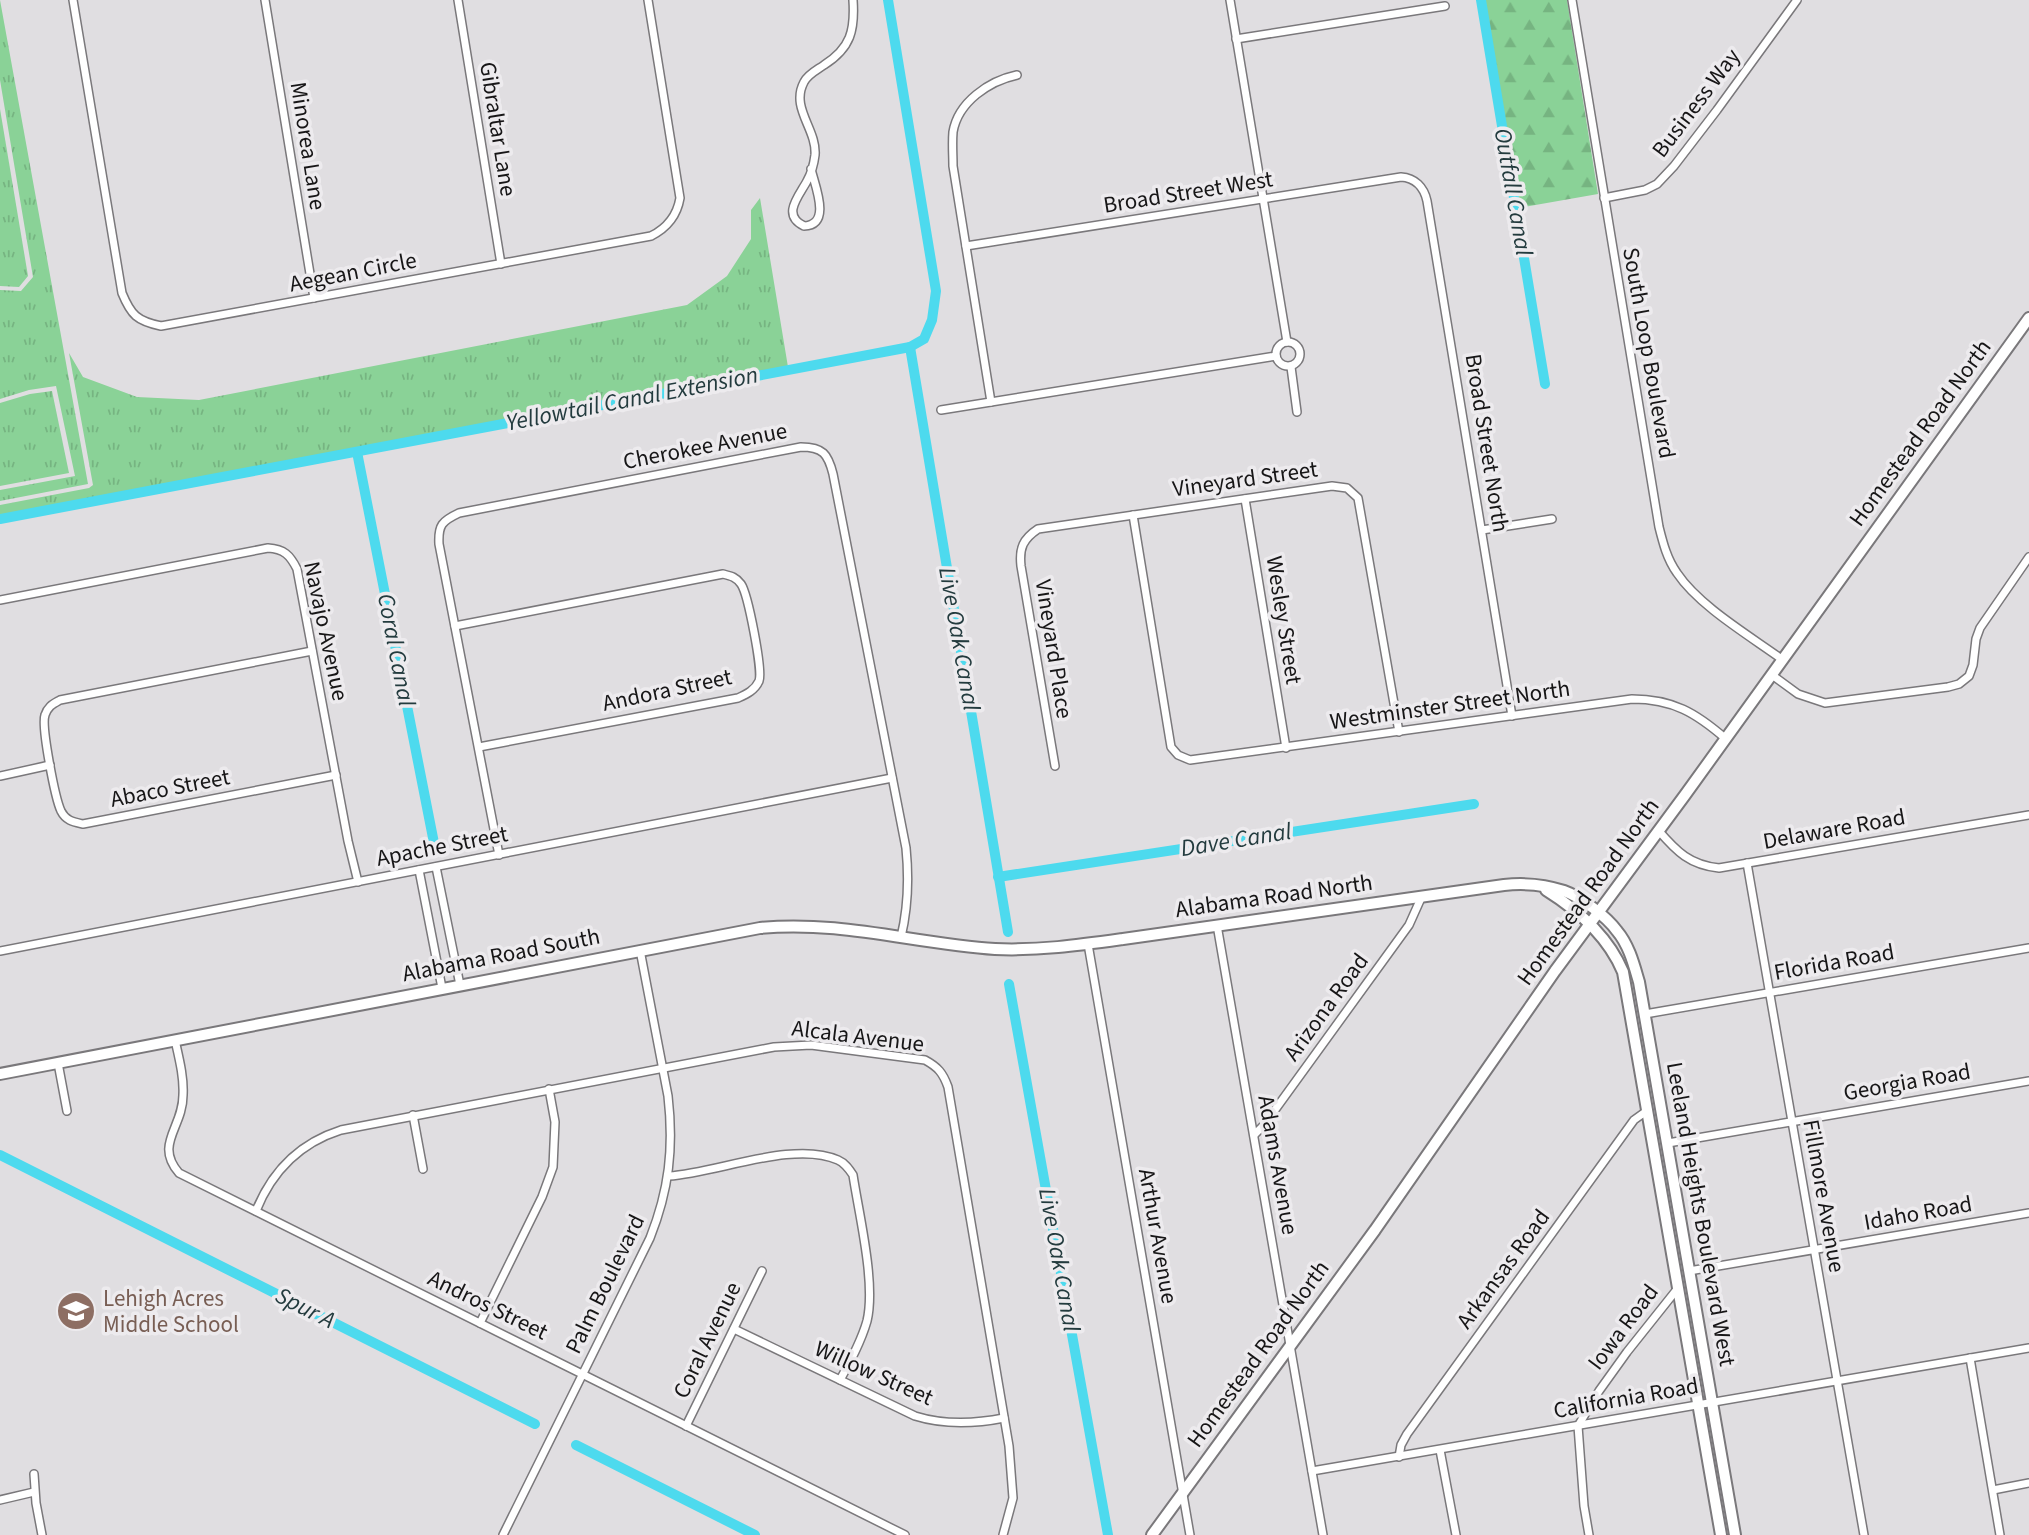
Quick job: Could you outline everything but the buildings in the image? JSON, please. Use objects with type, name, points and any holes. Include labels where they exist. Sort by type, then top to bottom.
[{"type":"main road","name":"Homestead Road North","points":[[1152,1535],[1375,1230],[1589,924],[1726,739],[2029,318]]},
{"type":"main road","name":"Alabama Road North","points":[[1013,949],[1088,944],[1510,884],[1564,891],[1598,912]]},
{"type":"main road","name":"Alabama Road North","points":[[1540,887],[1568,904],[1589,924]]},
{"type":"main road","name":"Leeland Heights Boulevard West","points":[[1598,912],[1626,944],[1639,982],[1735,1535]]},
{"type":"main road","name":"Leeland Heights Boulevard West","points":[[1589,924],[1608,944],[1623,972],[1721,1535]]},
{"type":"main road","name":"Alabama Road South","points":[[0,1074],[640,950],[781,926],[833,927],[968,946],[1013,949]]},
{"type":"street","name":"Aegean Circle","points":[[73,0],[122,293],[135,318],[161,326],[651,236],[662,230],[678,209],[678,186],[648,0]]},
{"type":"street","name":"Minorea Lane","points":[[265,0],[314,299]]},
{"type":"street","name":"Gibraltar Lane","points":[[458,0],[501,264]]},
{"type":"street","points":[[811,169],[820,211],[819,219],[809,226],[803,226],[795,219],[792,206],[809,178],[811,169],[815,156],[814,139],[801,111],[800,96],[803,83],[809,75],[840,54],[849,40],[853,26],[853,0]]},
{"type":"street","points":[[1230,0],[1287,342]]},
{"type":"street","name":"South Loop Boulevard","points":[[1572,0],[1659,527],[1668,558],[1681,580],[1702,600],[1783,660]]},
{"type":"street","name":"Business Way","points":[[1604,198],[1645,190],[1657,184],[1717,110],[1797,0]]},
{"type":"street","points":[[1236,39],[1445,6]]},
{"type":"street","points":[[991,401],[953,166],[954,130],[970,100],[992,83],[1017,75]]},
{"type":"street","name":"Broad Street West","points":[[966,246],[1401,177],[1409,177],[1415,181]]},
{"type":"street","name":"Broad Street North","points":[[1415,181],[1426,193],[1512,716]]},
{"type":"street","points":[[1287,342],[1294,344],[1299,350],[1300,358],[1291,366],[1280,363],[1276,356],[1277,348],[1287,342]]},
{"type":"street","points":[[941,410],[1276,356]]},
{"type":"street","points":[[1291,366],[1297,412]]},
{"type":"street","name":"Cherokee Avenue","points":[[499,855],[439,544],[438,531],[446,519],[459,513],[801,447],[814,447],[824,453],[834,474],[892,778],[907,863],[901,937]]},
{"type":"street","name":"Vineyard Street","points":[[1026,538],[1038,529],[1332,486],[1347,488],[1358,498],[1399,732]]},
{"type":"street","name":"Wesley Street","points":[[1245,499],[1286,748]]},
{"type":"street","name":"Westminster Street North","points":[[1133,515],[1171,747],[1178,755],[1190,760],[1620,700],[1647,699],[1670,703],[1706,722],[1726,739]]},
{"type":"street","points":[[1482,530],[1552,519]]},
{"type":"street","name":"Vineyard Place","points":[[1026,538],[1020,555],[1021,566],[1055,766]]},
{"type":"street","name":"Navajo Avenue","points":[[0,600],[268,548],[279,549],[290,555],[297,569],[348,841],[359,882]]},
{"type":"street","points":[[1772,675],[1798,694],[1825,703],[1959,684],[1969,676],[1980,628],[2029,557]]},
{"type":"street","name":"Andora Street","points":[[455,626],[723,574],[735,577],[743,586],[760,666],[760,680],[752,691],[738,698],[479,747]]},
{"type":"street","name":"Abaco Street","points":[[312,651],[60,700],[49,706],[44,717],[50,765],[61,812],[70,822],[83,824],[336,775]]},
{"type":"street","points":[[0,776],[50,765]]},
{"type":"street","name":"Apache Street","points":[[0,951],[892,778]]},
{"type":"street","name":"Delaware Road","points":[[1658,830],[1674,848],[1691,861],[1704,866],[1719,867],[2029,815]]},
{"type":"street","name":"Fillmore Avenue","points":[[1747,863],[1864,1535]]},
{"type":"street","points":[[436,867],[460,985]]},
{"type":"street","points":[[419,870],[442,988]]},
{"type":"street","name":"Arizona Road","points":[[1254,1135],[1264,1125],[1409,925],[1422,896]]},
{"type":"street","name":"Adams Avenue","points":[[1217,925],[1323,1535]]},
{"type":"street","name":"Arthur Avenue","points":[[1088,944],[1190,1535]]},
{"type":"street","name":"Florida Road","points":[[1645,1014],[2029,948]]},
{"type":"street","name":"Palm Boulevard","points":[[502,1535],[650,1238],[669,1176],[671,1118],[640,950]]},
{"type":"street","name":"Andros Street","points":[[175,1040],[183,1097],[181,1113],[167,1149],[169,1162],[178,1173],[905,1535]]},
{"type":"street","name":"Alcala Avenue","points":[[256,1211],[272,1180],[292,1156],[317,1139],[341,1130],[743,1051],[788,1045],[811,1045],[925,1060],[936,1066],[948,1087],[1012,1466],[1013,1498],[1003,1535]]},
{"type":"street","points":[[58,1063],[66,1111]]},
{"type":"street","name":"Georgia Road","points":[[1668,1143],[2029,1081]]},
{"type":"street","points":[[481,1322],[542,1198],[553,1167],[555,1122],[549,1089]]},
{"type":"street","name":"Arkansas Road","points":[[1399,1457],[1401,1445],[1415,1423],[1634,1120],[1648,1110]]},
{"type":"street","points":[[413,1115],[423,1169]]},
{"type":"street","points":[[669,1176],[763,1158],[797,1155],[826,1156],[846,1166],[853,1175],[870,1292],[867,1320],[862,1335],[839,1380]]},
{"type":"street","name":"Idaho Road","points":[[1689,1271],[2029,1213]]},
{"type":"street","name":"Coral Avenue","points":[[686,1426],[762,1271]]},
{"type":"street","name":"Iowa Road","points":[[1578,1426],[1620,1362],[1678,1288]]},
{"type":"street","name":"Willow Street","points":[[734,1329],[892,1406],[929,1420],[966,1423],[1004,1418]]},
{"type":"street","name":"California Road","points":[[1312,1471],[2029,1348]]},
{"type":"street","points":[[1970,1358],[2000,1535]]},
{"type":"street","points":[[1578,1426],[1589,1535]]},
{"type":"street","points":[[1440,1450],[1456,1535]]},
{"type":"street","points":[[34,1474],[34,1492],[42,1535]]},
{"type":"street","points":[[1993,1490],[2029,1483]]},
{"type":"street","points":[[0,1500],[34,1492]]},
{"type":"green space","points":[[0,0],[88,484],[0,501],[0,490],[75,476],[56,386],[29,390],[0,399],[0,290],[21,291],[33,277],[0,80]]},
{"type":"green space","points":[[1484,0],[1567,0],[1598,194],[1518,208]]},
{"type":"green space","points":[[0,109],[28,276],[19,287],[0,286]]},
{"type":"green space","points":[[760,198],[789,373],[0,523],[0,505],[93,485],[69,353],[83,377],[137,397],[199,400],[687,305],[727,276],[751,239],[751,210]]},
{"type":"green space","points":[[52,391],[69,473],[0,486],[0,403]]},
{"type":"waterway","name":"Yellowtail Canal Extension","points":[[0,519],[910,347],[924,339],[932,320],[936,291],[888,0]]},
{"type":"waterway","name":"Outfall Canal","points":[[1481,0],[1545,384]]},
{"type":"waterway","name":"Live Oak Canal","points":[[910,347],[1008,932]]},
{"type":"waterway","name":"Coral Canal","points":[[357,452],[435,848]]},
{"type":"waterway","name":"Dave Canal","points":[[998,877],[1474,804]]},
{"type":"waterway","name":"Live Oak Canal","points":[[1009,984],[1108,1535]]},
{"type":"waterway","name":"Spur A","points":[[0,1155],[535,1424]]},
{"type":"waterway","name":"Spur A","points":[[576,1445],[755,1535]]},
{"type":"place","name":"Lehigh Acres Middle School","points":[[76,1311]]}]
